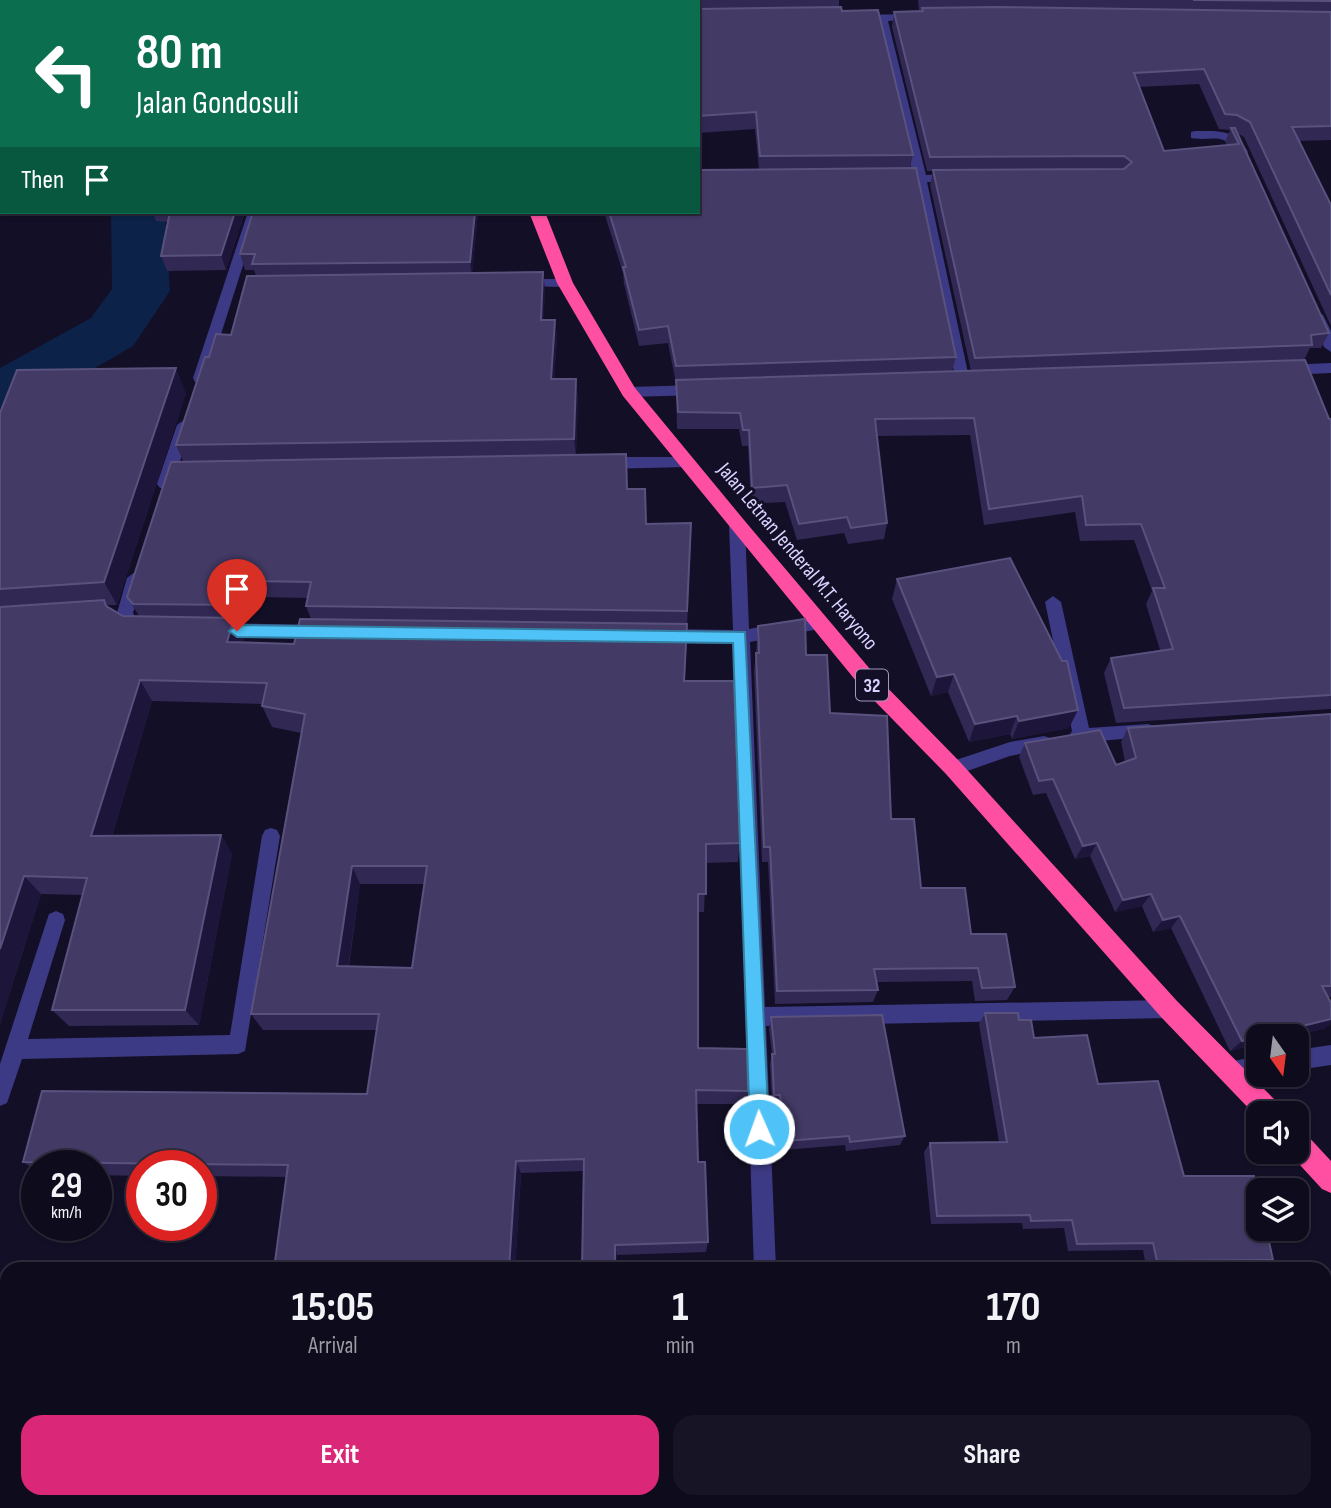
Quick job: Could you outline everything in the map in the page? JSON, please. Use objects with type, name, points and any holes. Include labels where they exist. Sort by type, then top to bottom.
[{"type":"highway","name":"Jalan Letnan Jenderal M.T. Haryono","points":[[538,214],[565,283],[629,392],[737,525],[868,681],[953,768],[1169,1009],[1259,1101]]},
{"type":"highway","points":[[1309,1156],[1331,1180]]},
{"type":"street","points":[[843,19],[924,17]]},
{"type":"street","points":[[882,18],[920,178],[963,382]]},
{"type":"street","points":[[1195,135],[1236,138],[1247,163]]},
{"type":"street","points":[[879,179],[973,178]]},
{"type":"street","points":[[161,496],[176,471],[193,399],[238,287],[254,214]]},
{"type":"street","points":[[509,283],[565,283]]},
{"type":"street","points":[[1314,310],[1331,347]]},
{"type":"street","points":[[1276,370],[1331,368]]},
{"type":"street","points":[[629,392],[712,389]]},
{"type":"street","points":[[589,463],[687,461]]},
{"type":"street","points":[[737,525],[765,1262]]},
{"type":"street","points":[[141,561],[119,614],[145,629]]},
{"type":"street","points":[[1053,602],[1082,735]]},
{"type":"street","points":[[642,636],[740,637],[819,622]]},
{"type":"street","points":[[195,630],[335,632]]},
{"type":"street","points":[[953,768],[1010,749],[1082,735],[1165,729]]},
{"type":"street","points":[[15,1049],[237,1044],[271,836]]},
{"type":"street","points":[[0,1096],[56,920]]},
{"type":"street","points":[[755,1017],[1169,1009]]},
{"type":"street","points":[[1309,1058],[1331,1055]]},
{"type":"street","points":[[1231,1070],[1246,1068]]},
{"type":"building","points":[[1193,0],[1331,0],[1331,1]]},
{"type":"building","points":[[841,7],[842,11],[878,10],[913,155],[760,156],[756,112],[700,116],[700,9]]},
{"type":"building","points":[[922,8],[1331,12],[1331,126],[1292,127],[1331,205],[1331,295],[1250,122],[1237,115],[1225,114],[1204,69],[1134,73],[1164,151],[1239,144],[1231,128],[1235,128],[1329,333],[1311,335],[1312,345],[975,358],[933,170],[1124,169],[1132,162],[1124,156],[930,157],[894,12],[923,11]]},
{"type":"building","points":[[916,168],[956,357],[676,366],[668,326],[639,330],[623,267],[626,267],[610,214],[700,214],[700,170]]},
{"type":"building","points":[[170,214],[234,214],[221,255],[161,256]]},
{"type":"building","points":[[252,214],[475,214],[470,262],[252,264],[255,254],[240,254]]},
{"type":"building","points":[[543,272],[541,320],[555,320],[551,379],[576,379],[574,439],[176,445],[205,357],[209,357],[216,334],[231,335],[247,276]]},
{"type":"building","points":[[1305,360],[1331,419],[1331,695],[1124,708],[1111,658],[1173,649],[1153,588],[1165,588],[1141,524],[1086,525],[1082,496],[989,509],[974,418],[875,419],[887,523],[851,528],[847,517],[799,524],[787,485],[752,488],[749,430],[743,430],[740,413],[678,412],[676,380]]},
{"type":"building","points":[[176,368],[104,582],[0,589],[0,413],[17,370]]},
{"type":"building","points":[[626,454],[627,489],[645,489],[646,524],[691,523],[687,611],[306,606],[311,582],[249,581],[242,605],[133,604],[127,597],[171,462]]},
{"type":"building","points":[[1010,558],[1062,661],[1067,661],[1078,710],[1019,721],[1017,716],[975,724],[954,674],[937,677],[897,579]]},
{"type":"building","points":[[104,600],[106,606],[123,616],[234,618],[227,642],[294,644],[300,619],[687,624],[684,681],[734,681],[740,843],[706,844],[706,894],[698,894],[698,1048],[747,1049],[748,1091],[696,1090],[698,1162],[705,1162],[708,1242],[615,1245],[615,1262],[582,1262],[584,1159],[516,1161],[509,1262],[275,1262],[288,1165],[217,1164],[217,1150],[126,1150],[126,1163],[112,1163],[112,1150],[26,1150],[42,1091],[367,1094],[379,1014],[251,1014],[305,714],[262,706],[267,683],[140,680],[91,836],[221,835],[185,1010],[52,1010],[87,878],[24,876],[0,949],[0,607]],"holes":[[[352,866],[427,866],[412,968],[337,966]]]},
{"type":"building","points":[[805,619],[806,655],[827,655],[830,713],[887,716],[891,819],[914,819],[921,888],[965,888],[971,934],[1006,934],[1015,987],[982,988],[978,968],[874,969],[878,990],[777,991],[770,847],[764,847],[756,653],[759,653],[758,626]]},
{"type":"building","points":[[1331,714],[1331,986],[1322,986],[1331,1003],[1331,1019],[1309,1024],[1246,1024],[1246,1040],[1242,1041],[1180,916],[1163,920],[1151,894],[1123,900],[1097,843],[1083,846],[1053,779],[1039,781],[1025,743],[1100,730],[1116,765],[1136,758],[1128,728]]},
{"type":"building","points":[[985,1013],[1018,1013],[1019,1020],[1031,1020],[1034,1038],[1087,1035],[1098,1084],[1158,1081],[1184,1176],[1254,1176],[1246,1178],[1246,1241],[1269,1241],[1273,1260],[1157,1261],[1153,1243],[1077,1244],[1072,1220],[1031,1221],[1030,1215],[937,1216],[930,1143],[1007,1142]]},
{"type":"building","points":[[882,1015],[905,1136],[850,1142],[849,1136],[786,1141],[780,1095],[774,1095],[772,1054],[775,1054],[771,1017]]},
{"type":"waterway","points":[[0,395],[112,332],[141,291],[138,214]]},
{"type":"route","points":[[237,631],[740,637],[759,1129]]}]
